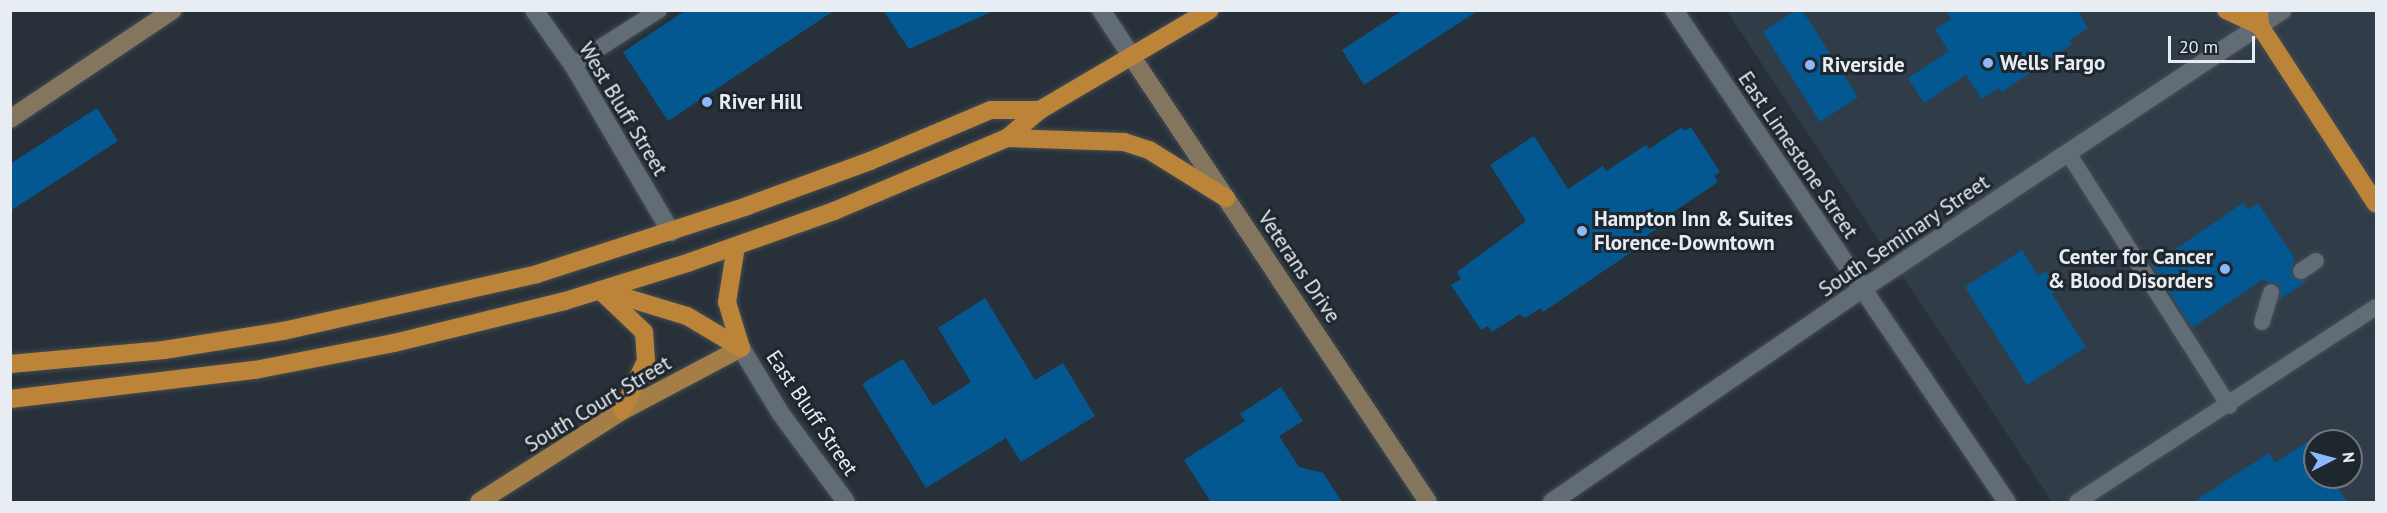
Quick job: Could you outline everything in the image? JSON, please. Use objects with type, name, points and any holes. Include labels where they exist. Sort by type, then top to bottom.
[{"type":"highway","points":[[10,399],[255,370],[394,343],[601,290],[736,246],[889,190],[1006,138],[1040,110],[1210,10]]},
{"type":"highway","points":[[2226,10],[2260,18],[2376,204]]},
{"type":"highway","points":[[10,364],[164,350],[283,331],[537,274],[671,232],[870,161],[991,110],[1040,110]]},
{"type":"highway","points":[[1006,138],[1124,142],[1149,150],[1226,198]]},
{"type":"highway","points":[[736,246],[727,302],[741,348]]},
{"type":"highway","points":[[601,290],[687,316],[741,348]]},
{"type":"highway","points":[[601,290],[644,332],[646,361],[622,411]]},
{"type":"main road","points":[[10,119],[173,10]]},
{"type":"main road","name":"Veterans Drive","points":[[1132,57],[1428,502]]},
{"type":"main road","name":"South Court Street","points":[[479,502],[622,411],[741,348]]},
{"type":"street","name":"West Bluff Street","points":[[534,10],[573,65],[671,232]]},
{"type":"street","points":[[1101,10],[1132,57]]},
{"type":"street","name":"East Limestone Street","points":[[1674,10],[1861,290],[2007,502]]},
{"type":"street","name":"South Seminary Street","points":[[1552,502],[1861,290],[2068,153],[2260,18],[2283,10]]},
{"type":"street","name":"East Bluff Street","points":[[741,348],[782,414],[846,502]]},
{"type":"lane","points":[[573,65],[659,10]]},
{"type":"lane","points":[[2068,153],[2229,406]]},
{"type":"lane","points":[[2301,272],[2316,261]]},
{"type":"lane","points":[[2262,322],[2271,292]]},
{"type":"lane","points":[[2077,502],[2229,406],[2376,307]]},
{"type":"shaded area","points":[[1727,11],[2376,11],[2376,502],[2052,502]]},
{"type":"building","points":[[686,10],[835,10],[668,121],[623,52]]},
{"type":"building","points":[[883,10],[995,10],[909,49]]},
{"type":"building","points":[[1403,10],[1479,10],[1364,85],[1342,50]]},
{"type":"building","name":"Riverside","points":[[1796,10],[1802,10],[1858,97],[1820,122],[1763,32]]},
{"type":"building","name":"Wells Fargo","points":[[1945,10],[2077,10],[2088,28],[2070,40],[2072,44],[2002,92],[1999,88],[1982,99],[1966,75],[1924,103],[1908,78],[1949,51],[1935,30],[1951,19]]},
{"type":"building","points":[[97,108],[118,141],[10,211],[10,164]]},
{"type":"building","name":"Hampton Inn & Suites Florence-Downtown","points":[[1682,127],[1684,131],[1691,127],[1720,172],[1714,176],[1718,182],[1660,221],[1662,225],[1645,237],[1648,241],[1543,312],[1541,308],[1525,318],[1520,314],[1492,332],[1488,326],[1481,330],[1451,285],[1461,279],[1457,272],[1526,221],[1490,165],[1534,136],[1568,189],[1603,166],[1606,171],[1646,145],[1649,149]]},
{"type":"building","name":"Center for Cancer & Blood Disorders","points":[[2243,203],[2248,210],[2258,203],[2294,257],[2292,276],[2307,281],[2280,299],[2279,285],[2262,280],[2192,328],[2152,265]]},
{"type":"building","points":[[2022,250],[2038,276],[2046,271],[2057,290],[2052,294],[2086,347],[2027,385],[1965,287]]},
{"type":"building","points":[[985,298],[1035,380],[1063,363],[1095,416],[1021,462],[1006,438],[926,488],[862,384],[903,359],[933,406],[971,382],[938,328]]},
{"type":"building","points":[[1281,387],[1303,421],[1279,436],[1299,467],[1323,473],[1342,502],[1211,502],[1184,460],[1245,421],[1240,414]]},
{"type":"building","points":[[2303,445],[2303,489],[2339,489],[2347,502],[2193,502],[2269,453],[2275,463]]},
{"type":"place","name":"Wells Fargo","points":[[1988,63]]},
{"type":"place","name":"Riverside","points":[[1810,65]]},
{"type":"place","name":"River Hill","points":[[707,102]]},
{"type":"place","name":"Hampton Inn & Suites Florence-Downtown","points":[[1582,231]]},
{"type":"place","name":"Center for Cancer & Blood Disorders","points":[[2225,269]]}]
